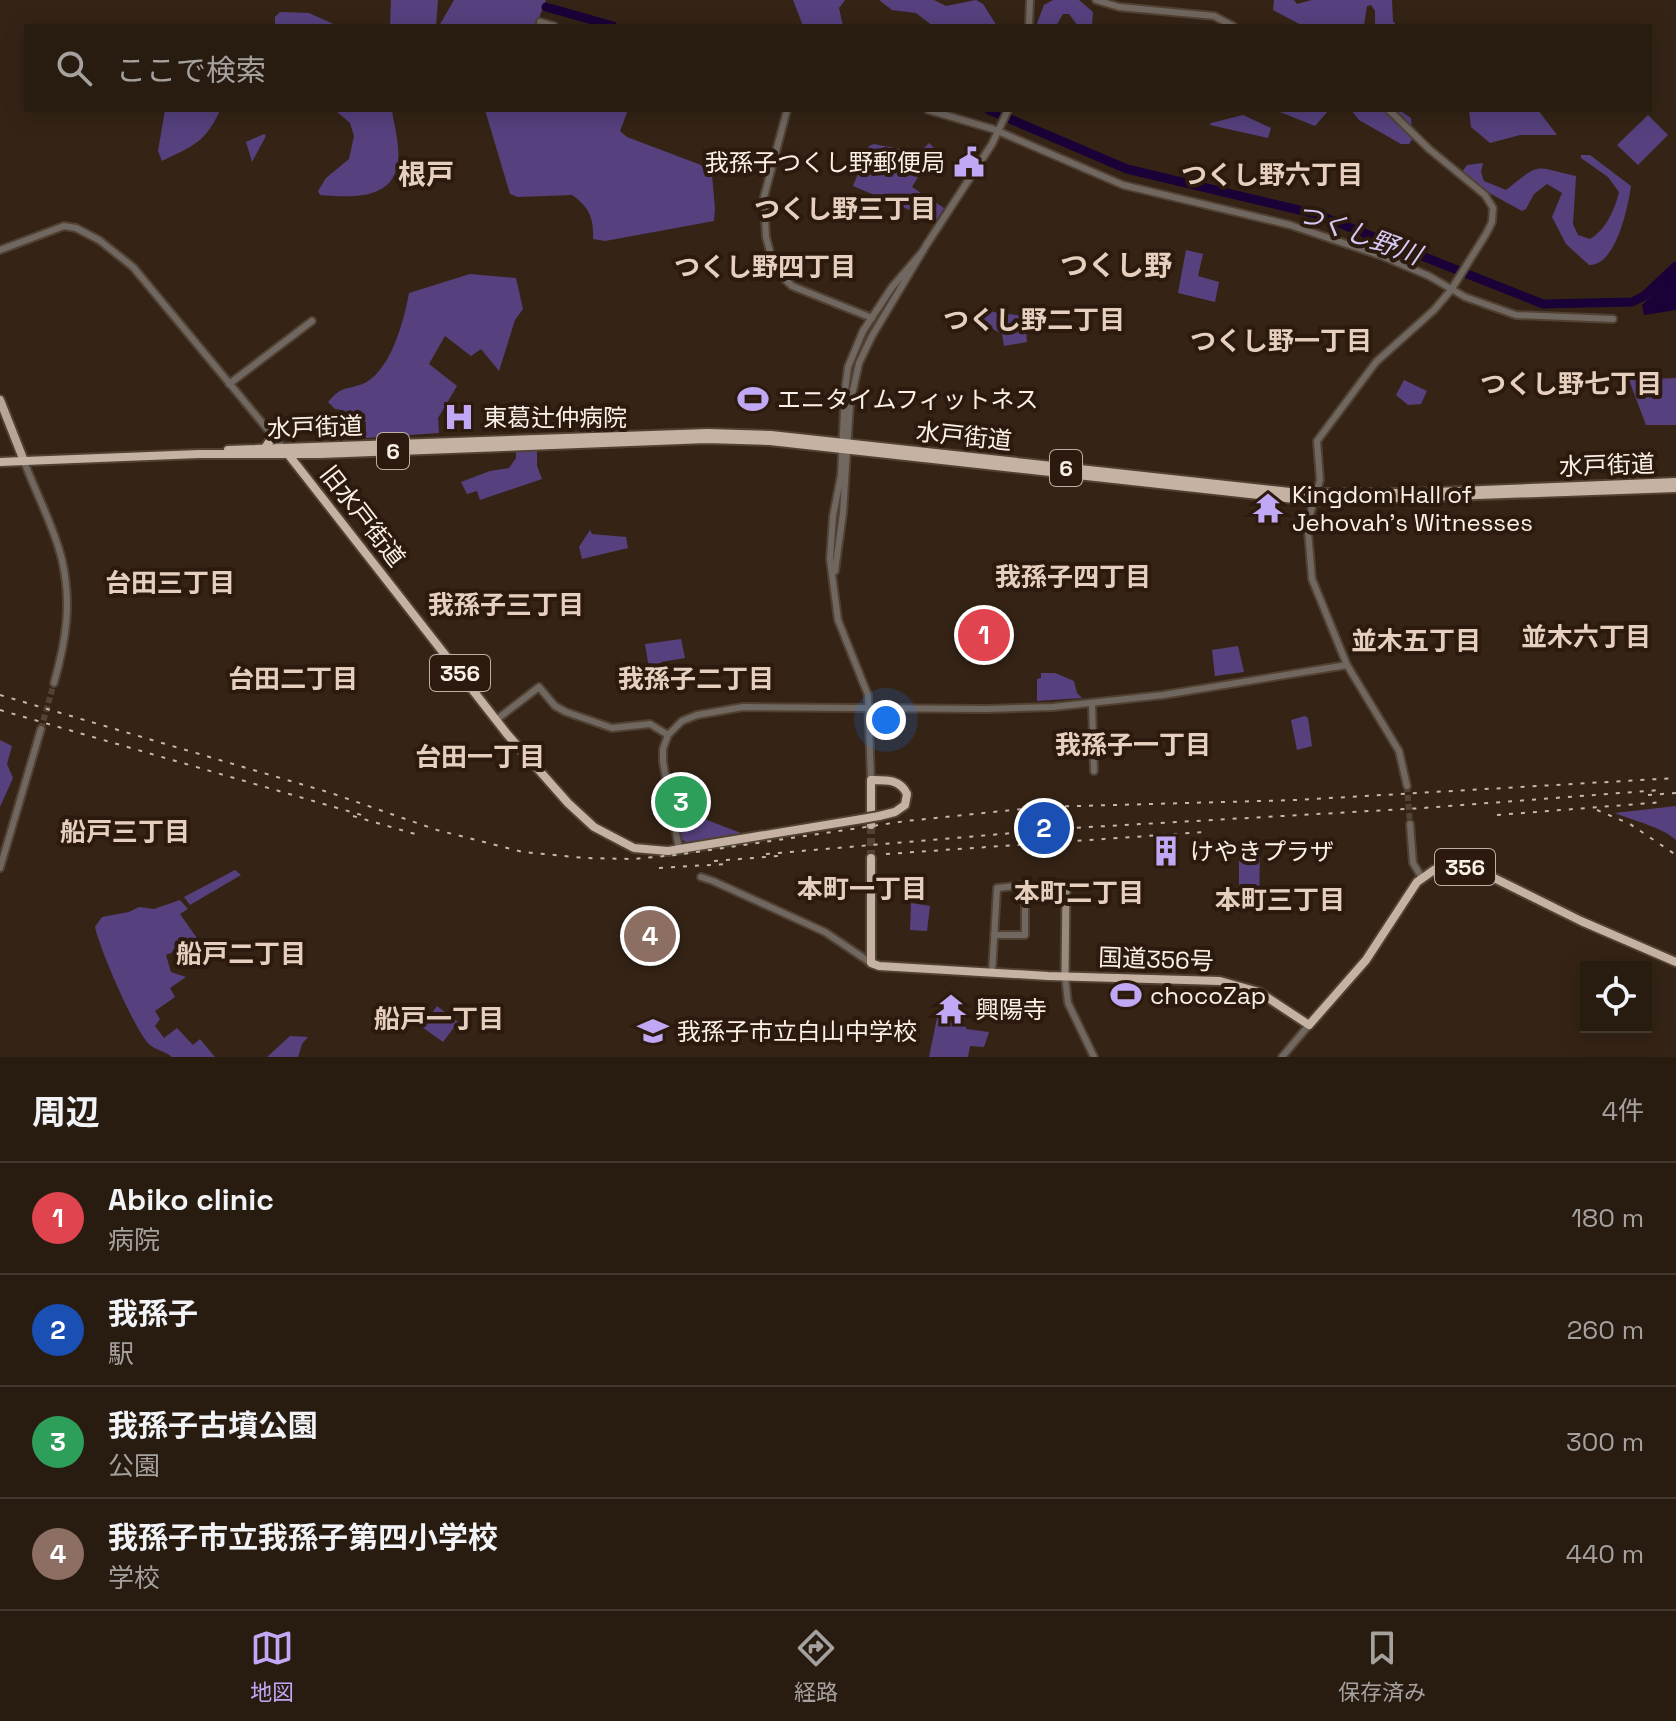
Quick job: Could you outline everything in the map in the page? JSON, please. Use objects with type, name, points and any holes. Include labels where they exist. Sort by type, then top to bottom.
[{"type":"highway","name":"水戸街道","points":[[0,462],[703,433],[771,435],[844,447]]},
{"type":"highway","points":[[265,448],[273,436]]},
{"type":"highway","name":"水戸街道","points":[[199,454],[265,448],[308,455],[707,439],[844,447],[1356,502],[1676,485]]},
{"type":"highway","name":"旧水戸街道","points":[[286,452],[496,720],[586,820],[619,842],[641,850],[679,849]]},
{"type":"highway","points":[[302,471],[303,461],[308,455]]},
{"type":"highway","points":[[871,780],[871,825]]},
{"type":"highway","name":"356","points":[[679,849],[879,816],[901,809],[907,801],[904,788],[895,782],[871,780]]},
{"type":"highway","points":[[871,858],[871,963]]},
{"type":"highway","name":"356","points":[[1309,1025],[1361,968],[1410,891],[1422,878],[1442,867],[1468,868],[1676,962]]},
{"type":"highway","name":"国道356号","points":[[871,963],[892,969],[1233,983],[1259,992],[1309,1025]]},
{"type":"main road","points":[[0,400],[24,461]]},
{"type":"main road","points":[[1065,976],[1066,890]]},
{"type":"street","points":[[1029,24],[1030,0]]},
{"type":"street","points":[[1096,0],[1119,7],[1214,16],[1229,24]]},
{"type":"street","points":[[540,22],[547,24]]},
{"type":"street","points":[[786,112],[764,197],[766,237],[775,270],[792,286],[872,318]]},
{"type":"street","points":[[937,112],[964,118],[1123,185],[1290,225],[1382,256],[1418,270],[1476,302],[1522,316],[1613,319]]},
{"type":"street","points":[[844,447],[852,387],[862,356],[923,251],[999,132],[1007,112]]},
{"type":"street","points":[[1391,112],[1429,149],[1478,188],[1492,205],[1492,222],[1451,290],[1434,310],[1376,362],[1318,439],[1320,480],[1308,531],[1310,571],[1347,665],[1399,751],[1407,786]]},
{"type":"street","name":"旧水戸街道","points":[[0,250],[64,226],[76,228],[99,240],[135,269],[286,452]]},
{"type":"street","points":[[871,780],[870,708],[864,682],[841,629],[833,580],[842,524],[848,367],[857,343],[872,318],[898,279],[923,251]]},
{"type":"street","points":[[229,384],[312,321]]},
{"type":"street","points":[[24,461],[56,539],[65,576],[67,629],[54,683]]},
{"type":"street","points":[[679,849],[663,749],[668,735],[687,718],[743,707],[1012,709],[1092,704],[1259,681],[1347,665]]},
{"type":"street","points":[[496,720],[539,687],[555,706],[571,713],[612,728],[650,724],[668,735]]},
{"type":"street","points":[[1092,704],[1094,771]]},
{"type":"street","points":[[0,868],[41,729]]},
{"type":"street","points":[[1410,824],[1413,863],[1422,878]]},
{"type":"street","points":[[701,877],[825,932],[871,963]]},
{"type":"street","points":[[992,973],[994,935],[997,888],[1025,885],[1025,935],[994,935]]},
{"type":"street","points":[[1065,976],[1068,1003],[1094,1057]]},
{"type":"street","points":[[1282,1057],[1309,1025]]},
{"type":"shaded area","points":[[391,0],[438,0],[436,24],[390,24]]},
{"type":"shaded area","points":[[454,0],[546,0],[537,23],[540,24],[440,24]]},
{"type":"shaded area","points":[[793,0],[845,0],[839,8],[843,24],[802,24]]},
{"type":"shaded area","points":[[879,0],[934,0],[946,6],[976,0],[983,4],[996,24],[930,24],[916,13],[892,10]]},
{"type":"shaded area","points":[[1053,0],[1079,0],[1093,12],[1092,24],[1076,24],[1069,14],[1063,14],[1057,24],[1037,24],[1044,5]]},
{"type":"shaded area","points":[[1274,0],[1294,0],[1297,4],[1312,0],[1392,0],[1395,24],[1375,24],[1375,11],[1371,5],[1367,6],[1364,24],[1299,24],[1273,10]]},
{"type":"shaded area","points":[[280,12],[309,13],[334,24],[275,24],[275,17]]},
{"type":"shaded area","points":[[165,112],[219,112],[197,142],[162,161],[158,151]]},
{"type":"shaded area","points":[[337,112],[392,112],[398,142],[395,174],[388,184],[368,194],[320,195],[318,191],[326,178],[349,159],[354,136],[350,123]]},
{"type":"shaded area","points":[[486,112],[627,112],[620,131],[627,137],[701,165],[712,175],[714,221],[605,241],[593,239],[589,214],[572,195],[518,197],[510,194]]},
{"type":"shaded area","points":[[1280,112],[1327,112],[1315,126]]},
{"type":"shaded area","points":[[1353,112],[1402,112],[1411,118],[1413,138],[1409,144],[1401,144],[1359,120]]},
{"type":"shaded area","points":[[1469,112],[1540,112],[1557,135],[1520,135],[1490,143],[1471,127]]},
{"type":"shaded area","points":[[1243,115],[1271,128],[1268,138],[1210,125],[1211,123]]},
{"type":"shaded area","points":[[1648,115],[1668,135],[1638,165],[1617,145]]},
{"type":"shaded area","points":[[264,134],[266,136],[252,162],[246,142]]},
{"type":"shaded area","points":[[929,143],[935,149],[912,187],[944,208],[936,221],[853,186],[869,146],[874,144],[919,153]]},
{"type":"shaded area","points":[[1581,155],[1590,155],[1631,186],[1624,220],[1613,246],[1607,256],[1589,265],[1566,244],[1552,217],[1562,193],[1547,184],[1534,194],[1522,211],[1482,189],[1462,172],[1467,165],[1483,163],[1481,172],[1484,181],[1506,190],[1526,174],[1538,169],[1576,176],[1573,224],[1578,235],[1590,239],[1609,218],[1619,192],[1608,177]]},
{"type":"shaded area","points":[[1186,250],[1203,254],[1198,276],[1219,282],[1215,302],[1178,293]]},
{"type":"shaded area","points":[[1676,271],[1676,310],[1644,315],[1642,305]]},
{"type":"shaded area","points":[[470,274],[516,278],[523,309],[515,320],[499,371],[481,349],[471,356],[445,336],[429,364],[457,386],[438,418],[439,433],[366,438],[366,422],[335,409],[328,402],[339,391],[360,385],[380,370],[394,346],[409,293]]},
{"type":"shaded area","points":[[989,307],[993,312],[1025,316],[1027,342],[1004,346],[1002,334],[981,316]]},
{"type":"shaded area","points":[[1676,378],[1676,425],[1646,425],[1629,380]]},
{"type":"shaded area","points":[[1404,380],[1427,391],[1421,404],[1408,405],[1396,395]]},
{"type":"shaded area","points":[[537,450],[537,466],[542,479],[480,500],[477,491],[467,494],[461,482],[490,471],[509,468],[516,458],[516,451]]},
{"type":"shaded area","points":[[590,530],[592,534],[626,537],[628,548],[582,559],[579,547]]},
{"type":"shaded area","points":[[681,639],[685,658],[661,662],[662,673],[657,673],[657,680],[651,681],[645,644]]},
{"type":"shaded area","points":[[1238,646],[1244,672],[1215,676],[1212,650]]},
{"type":"shaded area","points":[[1041,673],[1055,673],[1074,681],[1082,698],[1037,701],[1037,679],[1041,678]]},
{"type":"shaded area","points":[[1308,718],[1312,746],[1297,750],[1291,720]]},
{"type":"shaded area","points":[[0,740],[12,746],[7,764],[13,778],[0,807]]},
{"type":"shaded area","points":[[689,778],[684,786],[689,813],[746,835],[688,844],[682,839],[671,779]]},
{"type":"shaded area","points":[[1676,806],[1676,840],[1656,828],[1615,813]]},
{"type":"shaded area","points":[[1260,848],[1259,909],[1239,910],[1239,853]]},
{"type":"shaded area","points":[[235,870],[241,875],[190,905],[184,897]]},
{"type":"shaded area","points":[[180,900],[188,909],[180,914],[199,941],[166,955],[171,972],[186,977],[170,988],[175,997],[155,1011],[160,1019],[155,1026],[164,1038],[177,1028],[193,1045],[200,1039],[215,1057],[172,1057],[150,1045],[118,989],[95,927],[102,917],[139,907],[154,909]]},
{"type":"shaded area","points":[[911,903],[930,906],[927,931],[910,930]]},
{"type":"shaded area","points":[[437,1006],[458,1022],[443,1042],[422,1027]]},
{"type":"shaded area","points":[[937,1018],[966,1029],[989,1032],[984,1047],[970,1046],[968,1057],[929,1057]]},
{"type":"shaded area","points":[[290,1036],[308,1037],[298,1057],[267,1057]]},
{"type":"waterway","name":"つくし野川","points":[[546,7],[606,24]]},
{"type":"waterway","name":"つくし野川","points":[[994,112],[1127,169],[1316,214],[1543,304],[1632,302],[1644,296],[1676,266]]},
{"type":"tunnel","points":[[41,729],[54,683]]},
{"type":"tunnel","points":[[1407,786],[1410,824]]},
{"type":"tunnel","points":[[871,825],[871,858]]},
{"type":"railway","points":[[0,695],[331,793],[437,830],[523,852],[585,858],[633,859],[676,855],[906,821],[1042,807],[1296,800],[1676,778]]},
{"type":"railway","points":[[0,710],[365,816]]},
{"type":"railway","points":[[766,854],[1072,828],[1423,808],[1660,790]]},
{"type":"railway","points":[[1648,795],[1676,793]]},
{"type":"railway","points":[[1497,815],[1664,802]]},
{"type":"railway","points":[[1597,810],[1630,824],[1676,855]]},
{"type":"railway","points":[[353,816],[422,836]]},
{"type":"railway","points":[[886,854],[1205,832]]},
{"type":"railway","points":[[714,861],[778,856]]},
{"type":"railway","points":[[659,868],[726,864]]},
{"type":"place","name":"我孫子つくし野郵便局","points":[[969,162]]},
{"type":"place","name":"エニタイムフィットネス","points":[[753,399]]},
{"type":"place","name":"東葛辻仲病院","points":[[459,417]]},
{"type":"place","name":"Kingdom Hall of Jehovah's Witnesses","points":[[1268,508]]},
{"type":"place","name":"Abiko clinic","points":[[984,635]]},
{"type":"place","name":"我孫子古墳公園","points":[[681,802]]},
{"type":"place","name":"我孫子","points":[[1044,828]]},
{"type":"place","name":"けやきプラザ","points":[[1166,851]]},
{"type":"place","name":"我孫子市立我孫子第四小学校","points":[[650,936]]},
{"type":"place","name":"chocoZap","points":[[1126,995]]},
{"type":"place","name":"興陽寺","points":[[951,1009]]},
{"type":"place","name":"我孫子市立白山中学校","points":[[653,1031]]},
{"type":"district","name":"根戸","points":[[426,174]]},
{"type":"district","name":"つくし野六丁目","points":[[1272,175]]},
{"type":"district","name":"つくし野三丁目","points":[[845,209]]},
{"type":"district","name":"つくし野","points":[[1116,265]]},
{"type":"district","name":"つくし野四丁目","points":[[765,267]]},
{"type":"district","name":"つくし野二丁目","points":[[1034,320]]},
{"type":"district","name":"つくし野一丁目","points":[[1281,341]]},
{"type":"district","name":"つくし野七丁目","points":[[1571,384]]},
{"type":"district","name":"我孫子四丁目","points":[[1073,577]]},
{"type":"district","name":"台田三丁目","points":[[170,583]]},
{"type":"district","name":"我孫子三丁目","points":[[506,605]]},
{"type":"district","name":"並木六丁目","points":[[1586,637]]},
{"type":"district","name":"並木五丁目","points":[[1416,641]]},
{"type":"district","name":"台田二丁目","points":[[293,679]]},
{"type":"district","name":"我孫子二丁目","points":[[696,679]]},
{"type":"district","name":"我孫子一丁目","points":[[1133,745]]},
{"type":"district","name":"台田一丁目","points":[[480,757]]},
{"type":"district","name":"船戸三丁目","points":[[125,832]]},
{"type":"district","name":"本町一丁目","points":[[862,889]]},
{"type":"district","name":"本町二丁目","points":[[1079,893]]},
{"type":"district","name":"本町三丁目","points":[[1280,900]]},
{"type":"district","name":"船戸二丁目","points":[[241,954]]},
{"type":"district","name":"船戸一丁目","points":[[439,1019]]}]
